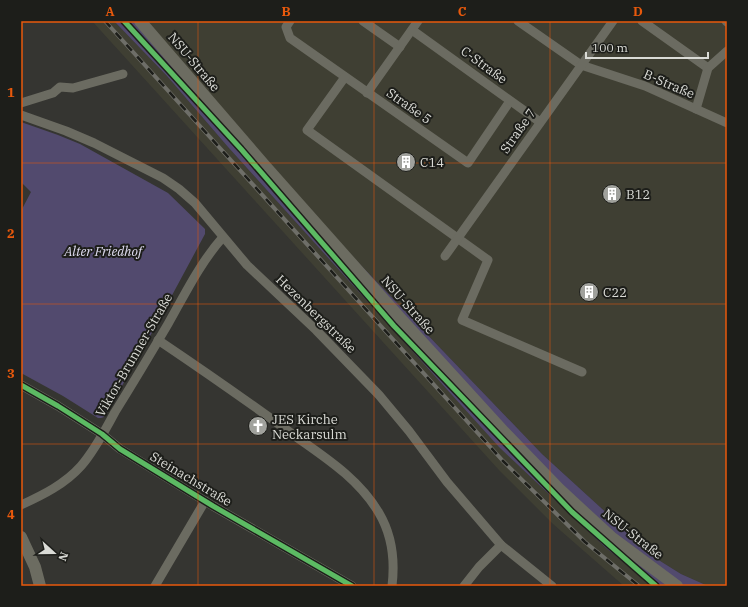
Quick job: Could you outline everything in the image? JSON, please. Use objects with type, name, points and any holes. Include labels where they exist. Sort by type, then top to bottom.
[{"type":"main road","name":"NSU-Straße","points":[[140,21],[265,166],[504,432],[581,510],[611,537],[677,586]]},
{"type":"main road","points":[[21,537],[35,567],[40,586]]},
{"type":"street","name":"Straße 5","points":[[290,21],[286,27],[290,38],[468,163],[510,101]]},
{"type":"street","points":[[363,21],[400,47]]},
{"type":"street","points":[[367,93],[418,21]]},
{"type":"street","name":"B-Straße","points":[[518,21],[581,65],[645,86],[727,123]]},
{"type":"street","name":"Straße 7","points":[[445,256],[613,21]]},
{"type":"street","points":[[642,21],[708,68]]},
{"type":"street","name":"C-Straße","points":[[412,30],[540,122]]},
{"type":"street","points":[[696,110],[708,68],[727,52]]},
{"type":"street","points":[[21,103],[54,93],[60,87],[73,88],[123,74]]},
{"type":"street","points":[[345,77],[307,130],[488,260],[462,320],[582,372]]},
{"type":"street","name":"Hezenbergstraße","points":[[21,115],[94,143],[171,182],[195,203],[247,265],[316,330],[379,395],[409,431],[447,482],[501,545],[552,586]]},
{"type":"street","name":"Viktor-Brunner-Straße","points":[[21,506],[50,491],[82,466],[200,267],[223,237]]},
{"type":"street","points":[[158,340],[283,426],[336,466],[360,487],[379,512],[388,533],[393,560],[392,586]]},
{"type":"street","name":"Steinachstraße","points":[[21,385],[102,434],[120,449],[205,501],[352,586]]},
{"type":"street","points":[[155,586],[205,501]]},
{"type":"street","points":[[464,586],[479,567],[501,545]]},
{"type":"shaded area","points":[[92,21],[114,21],[167,76],[228,147],[499,446],[606,548],[653,586],[624,586],[553,524],[498,469]]},
{"type":"shaded area","points":[[140,21],[727,21],[727,586],[708,586],[681,574],[657,559],[542,454],[277,178]]},
{"type":"green space","points":[[114,21],[140,21],[277,178],[542,454],[657,559],[681,574],[708,586],[653,586],[606,548],[499,447],[228,147],[167,76]]},
{"type":"green space","name":"Alter Friedhof","points":[[21,122],[80,144],[168,193],[205,229],[205,234],[142,351],[104,417],[101,418],[98,418],[63,396],[21,373],[21,211],[31,192],[21,182]]},
{"type":"railway","points":[[105,21],[503,461],[585,542],[639,586]]},
{"type":"cycle path","points":[[124,21],[241,149],[394,326],[572,512],[656,586]]},
{"type":"cycle path","points":[[21,385],[58,406],[102,434],[120,449],[213,506],[352,586]]},
{"type":"place","name":"C14","points":[[406,162]]},
{"type":"place","name":"B12","points":[[612,194]]},
{"type":"place","name":"C22","points":[[589,292]]},
{"type":"place","name":"JES Kirche Neckarsulm","points":[[258,426]]}]
